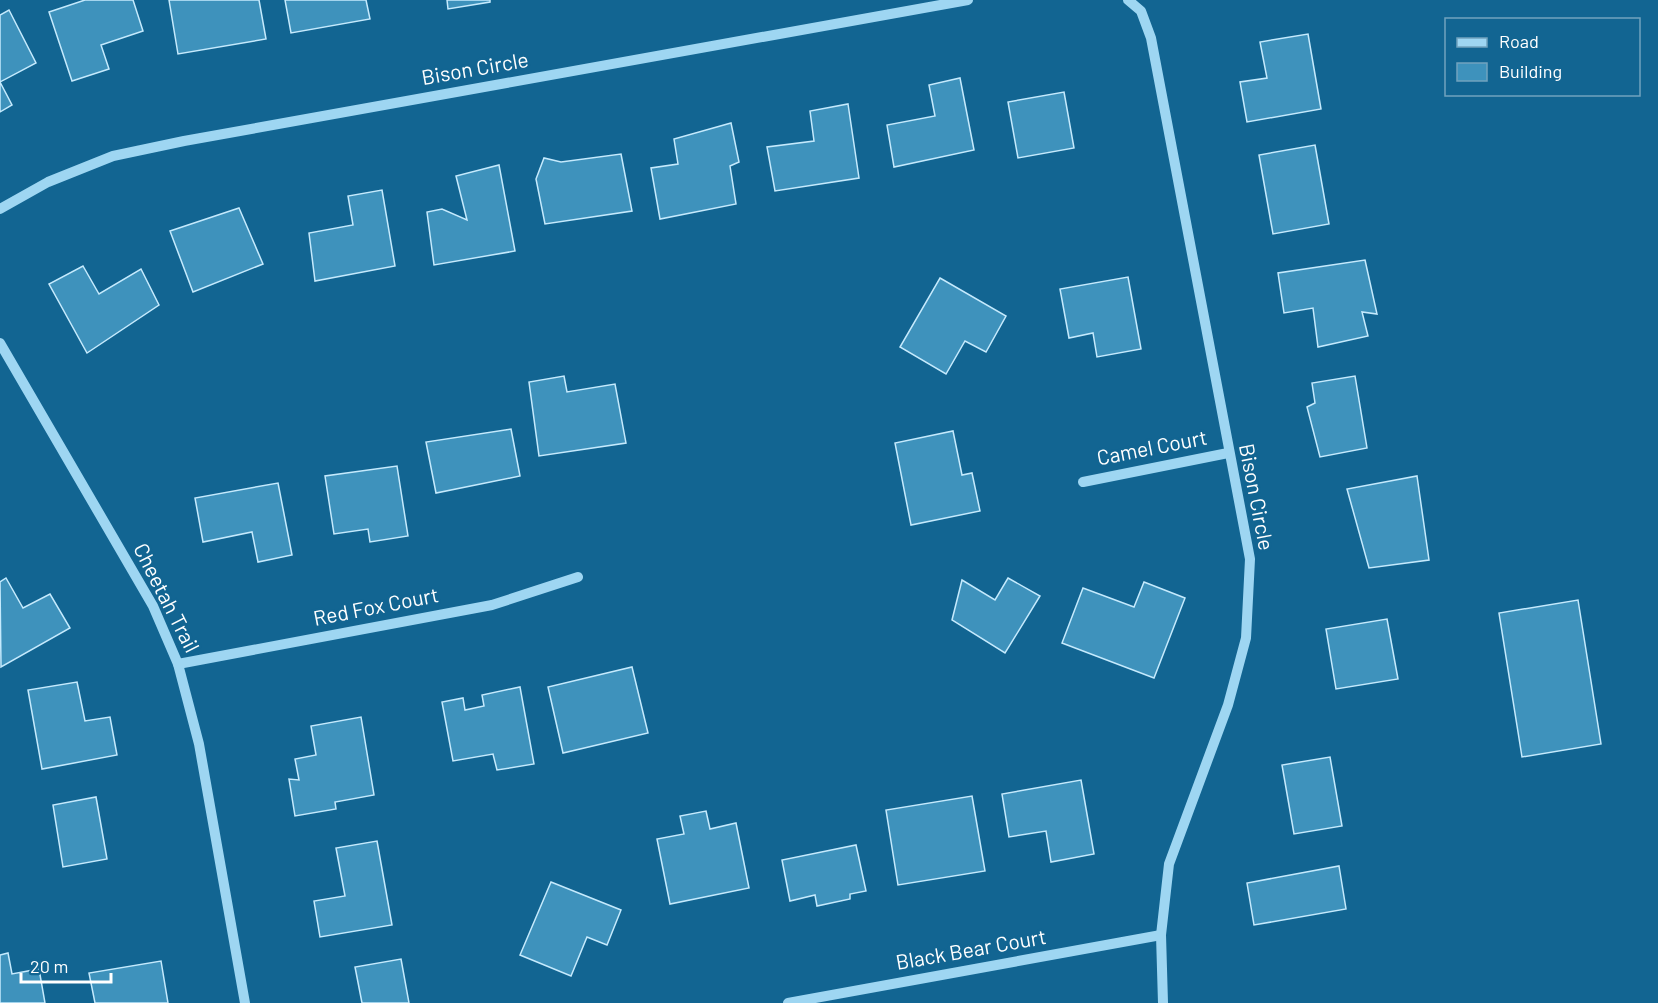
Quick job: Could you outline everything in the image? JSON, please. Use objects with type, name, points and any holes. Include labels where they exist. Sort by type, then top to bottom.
[{"type":"street","name":"Bison Circle","points":[[0,209],[48,182],[113,156],[184,141],[968,0]]},
{"type":"street","name":"Bison Circle","points":[[1128,0],[1141,11],[1151,38],[1228,453],[1250,559],[1246,638],[1228,705],[1169,864],[1161,935],[1163,1003]]},
{"type":"street","name":"Cheetah Trail","points":[[0,343],[153,606],[178,664],[199,744],[245,1003]]},
{"type":"street","name":"Camel Court","points":[[1083,482],[1228,453]]},
{"type":"street","name":"Red Fox Court","points":[[178,664],[492,605],[578,577]]},
{"type":"street","name":"Black Bear Court","points":[[788,1003],[1161,935]]},
{"type":"building","points":[[85,0],[133,0],[143,31],[101,45],[109,69],[72,81],[49,12]]},
{"type":"building","points":[[169,0],[259,0],[266,39],[178,54]]},
{"type":"building","points":[[285,0],[366,0],[370,19],[291,33]]},
{"type":"building","points":[[447,0],[490,0],[490,2],[448,9]]},
{"type":"building","points":[[9,10],[36,63],[0,82],[0,15]]},
{"type":"building","points":[[1308,34],[1321,109],[1247,122],[1240,82],[1267,78],[1260,42]]},
{"type":"building","points":[[960,78],[974,150],[894,167],[887,125],[935,116],[929,85]]},
{"type":"building","points":[[0,82],[12,105],[0,112]]},
{"type":"building","points":[[1064,92],[1074,148],[1018,158],[1008,102]]},
{"type":"building","points":[[848,104],[859,178],[775,191],[767,147],[814,141],[810,111]]},
{"type":"building","points":[[731,123],[739,162],[730,166],[736,204],[660,219],[651,168],[678,164],[674,139]]},
{"type":"building","points":[[1315,145],[1329,224],[1273,234],[1259,155]]},
{"type":"building","points":[[621,154],[632,211],[545,224],[536,179],[544,158],[561,162]]},
{"type":"building","points":[[499,165],[515,251],[434,265],[427,212],[442,209],[467,220],[456,176]]},
{"type":"building","points":[[382,190],[395,266],[315,281],[309,233],[353,225],[348,196]]},
{"type":"building","points":[[239,208],[263,264],[193,292],[170,231]]},
{"type":"building","points":[[1365,260],[1377,314],[1362,312],[1368,336],[1318,347],[1313,308],[1284,313],[1278,273]]},
{"type":"building","points":[[83,266],[99,294],[141,269],[159,305],[87,353],[49,284]]},
{"type":"building","points":[[1128,277],[1141,349],[1097,357],[1093,333],[1069,338],[1060,289]]},
{"type":"building","points":[[940,278],[1006,316],[986,352],[965,341],[946,374],[900,347]]},
{"type":"building","points":[[564,376],[567,392],[615,384],[626,443],[539,456],[529,382]]},
{"type":"building","points":[[1355,376],[1367,448],[1320,457],[1307,407],[1315,403],[1312,383]]},
{"type":"building","points":[[511,429],[520,476],[436,493],[426,442]]},
{"type":"building","points":[[953,431],[962,475],[972,473],[980,511],[911,525],[895,443]]},
{"type":"building","points":[[397,466],[408,536],[370,542],[368,529],[334,534],[325,476]]},
{"type":"building","points":[[1417,476],[1429,560],[1369,568],[1347,489]]},
{"type":"building","points":[[278,483],[292,555],[258,562],[252,532],[203,542],[195,498]]},
{"type":"building","points":[[6,578],[23,608],[50,594],[70,628],[1,667],[0,582]]},
{"type":"building","points":[[1008,578],[1040,596],[1005,653],[952,620],[962,580],[995,600]]},
{"type":"building","points":[[1144,582],[1185,598],[1154,678],[1062,643],[1083,588],[1134,607]]},
{"type":"building","points":[[1578,600],[1601,744],[1522,757],[1499,613]]},
{"type":"building","points":[[1387,619],[1398,679],[1336,689],[1326,629]]},
{"type":"building","points":[[632,667],[648,733],[563,753],[548,687]]},
{"type":"building","points":[[77,682],[85,721],[110,717],[117,755],[42,769],[28,690]]},
{"type":"building","points":[[520,687],[534,764],[497,770],[493,754],[453,761],[442,702],[463,698],[465,710],[484,706],[482,695]]},
{"type":"building","points":[[361,717],[374,795],[335,802],[336,809],[295,816],[289,779],[299,780],[295,759],[316,755],[311,726]]},
{"type":"building","points":[[1330,757],[1342,826],[1294,834],[1282,765]]},
{"type":"building","points":[[1081,780],[1094,854],[1051,862],[1046,831],[1009,837],[1002,794]]},
{"type":"building","points":[[972,796],[985,871],[898,885],[886,810]]},
{"type":"building","points":[[96,797],[107,859],[63,867],[53,805]]},
{"type":"building","points":[[706,811],[710,829],[736,823],[749,888],[670,904],[657,839],[684,834],[680,816]]},
{"type":"building","points":[[377,841],[392,925],[320,937],[314,901],[345,896],[336,848]]},
{"type":"building","points":[[856,845],[866,891],[850,894],[850,899],[817,906],[815,895],[790,901],[782,860]]},
{"type":"building","points":[[1339,866],[1346,909],[1254,925],[1247,883]]},
{"type":"building","points":[[551,882],[621,910],[607,945],[587,937],[571,976],[520,955]]},
{"type":"building","points":[[8,953],[12,974],[39,969],[45,1003],[0,1003],[0,955]]},
{"type":"building","points":[[401,959],[409,1003],[362,1003],[355,967]]},
{"type":"building","points":[[161,961],[168,1003],[95,1003],[89,973]]}]
